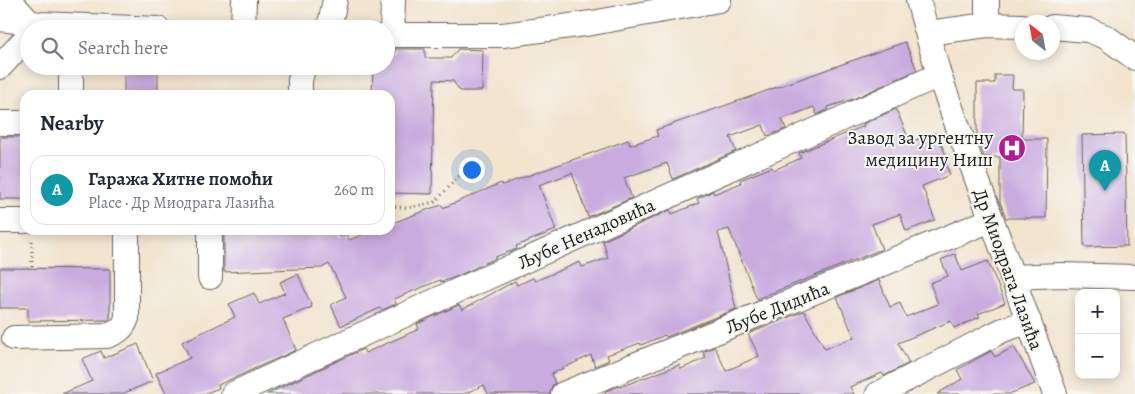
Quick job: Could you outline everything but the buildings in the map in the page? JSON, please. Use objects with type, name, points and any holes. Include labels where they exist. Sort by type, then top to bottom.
[{"type":"street","points":[[9,0],[26,20]]},
{"type":"street","points":[[243,20],[244,0]]},
{"type":"street","points":[[331,20],[335,0]]},
{"type":"street","points":[[391,20],[393,0]]},
{"type":"street","points":[[395,35],[503,35],[609,20],[719,0]]},
{"type":"street","name":"Др Миодрага Лазића","points":[[918,0],[939,75],[1055,394]]},
{"type":"street","points":[[987,0],[987,25]]},
{"type":"street","points":[[0,19],[20,24]]},
{"type":"street","points":[[928,33],[987,25],[1015,26]]},
{"type":"street","points":[[1060,28],[1088,30],[1106,37],[1135,58]]},
{"type":"street","points":[[0,67],[20,43]]},
{"type":"street","points":[[71,75],[72,90]]},
{"type":"street","points":[[300,90],[301,75]]},
{"type":"street","name":"Љубе Ненадовића","points":[[233,394],[439,299],[939,75]]},
{"type":"street","points":[[0,123],[20,123]]},
{"type":"street","name":"Љубе Дидића","points":[[563,394],[991,220]]},
{"type":"street","points":[[0,221],[20,221]]},
{"type":"street","points":[[14,338],[107,336],[124,328],[127,318],[127,235]]},
{"type":"street","points":[[210,235],[210,277]]},
{"type":"street","points":[[1012,277],[1061,275],[1135,277]]},
{"type":"street","points":[[878,394],[985,338],[1029,321]]},
{"type":"path","points":[[395,207],[407,208],[435,202],[472,162]]},
{"type":"path","points":[[32,235],[32,267]]},
{"type":"place","name":"Завод за ургентну медицину Ниш","points":[[1012,148]]},
{"type":"place","name":"Гаража Хитне помоћи","points":[[1105,191]]}]
